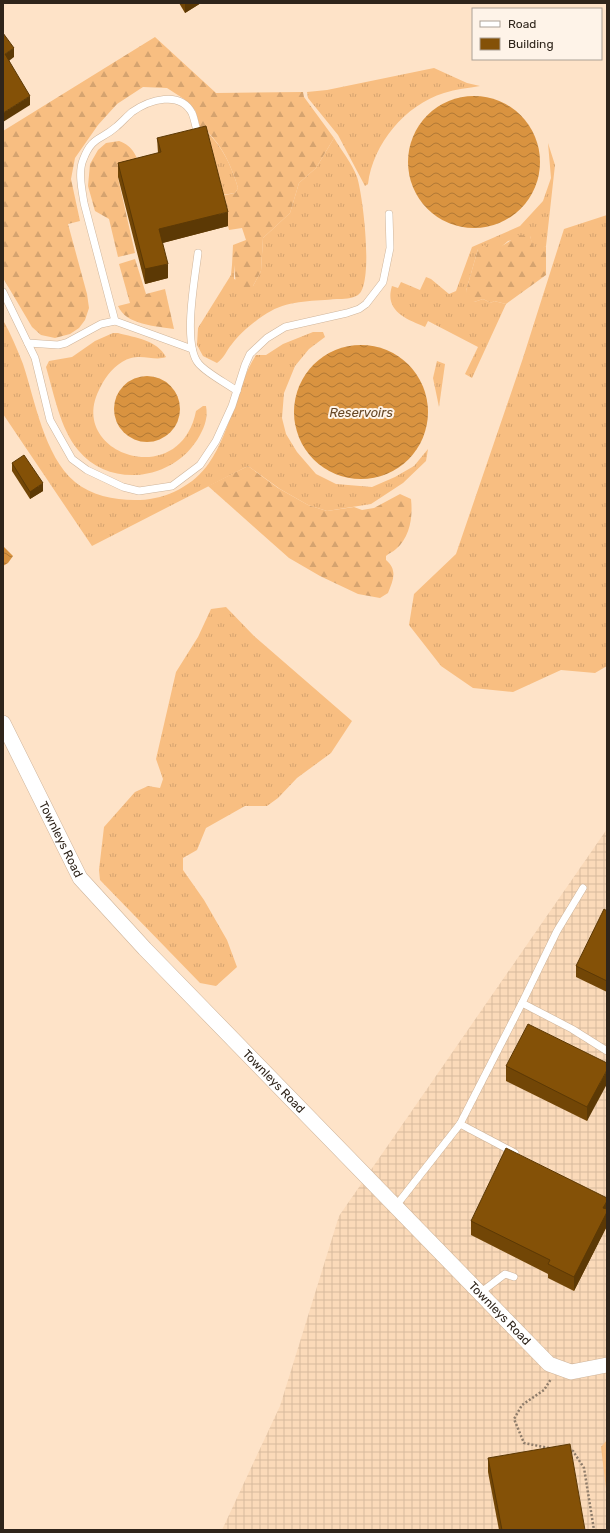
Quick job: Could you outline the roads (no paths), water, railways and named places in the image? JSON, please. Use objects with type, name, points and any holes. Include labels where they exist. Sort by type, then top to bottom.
[{"type":"street","name":"Townleys Road","points":[[3,723],[80,878],[145,949],[549,1364],[571,1372],[607,1365]]},
{"type":"lane","points":[[115,321],[84,203],[81,186],[82,162],[92,143],[115,128],[132,112],[151,102],[167,99],[180,101],[191,113],[199,137]]},
{"type":"lane","points":[[3,292],[35,358],[50,420],[72,459],[87,470],[123,487],[139,491],[172,486],[200,464],[216,441],[232,406],[250,354],[267,338],[285,327],[347,313],[359,309],[366,304],[383,282],[390,248],[389,214]]},
{"type":"lane","points":[[198,253],[190,332],[192,348],[199,364],[237,391]]},
{"type":"lane","points":[[28,343],[58,345],[66,343],[100,324],[115,321],[192,348]]},
{"type":"lane","points":[[395,1207],[460,1124],[557,931],[583,888]]},
{"type":"lane","points":[[522,1003],[572,1029],[607,1052]]},
{"type":"lane","points":[[460,1124],[523,1157]]},
{"type":"lane","points":[[480,1293],[505,1274],[514,1277]]},
{"type":"water","points":[[480,96],[499,101],[511,107],[521,115],[529,125],[535,137],[539,149],[539,175],[535,187],[529,199],[521,209],[511,217],[499,223],[487,227],[468,228],[449,223],[437,217],[427,209],[419,199],[413,187],[409,175],[408,156],[413,137],[419,125],[427,115],[437,107],[449,101],[461,97]]},
{"type":"water","name":"Reservoirs","points":[[368,345],[393,353],[404,360],[413,369],[423,386],[427,399],[427,425],[423,438],[413,455],[404,464],[387,474],[374,478],[354,479],[329,471],[318,464],[309,455],[299,438],[295,425],[294,405],[302,380],[309,369],[318,360],[335,350],[348,346]]},
{"type":"water","points":[[141,376],[153,376],[160,378],[171,385],[178,396],[180,409],[178,422],[171,433],[160,440],[153,442],[141,442],[134,440],[123,433],[116,422],[114,415],[114,403],[116,396],[123,385],[134,378]]},
{"type":"water","points":[[3,546],[13,556],[8,563],[3,566]]}]
